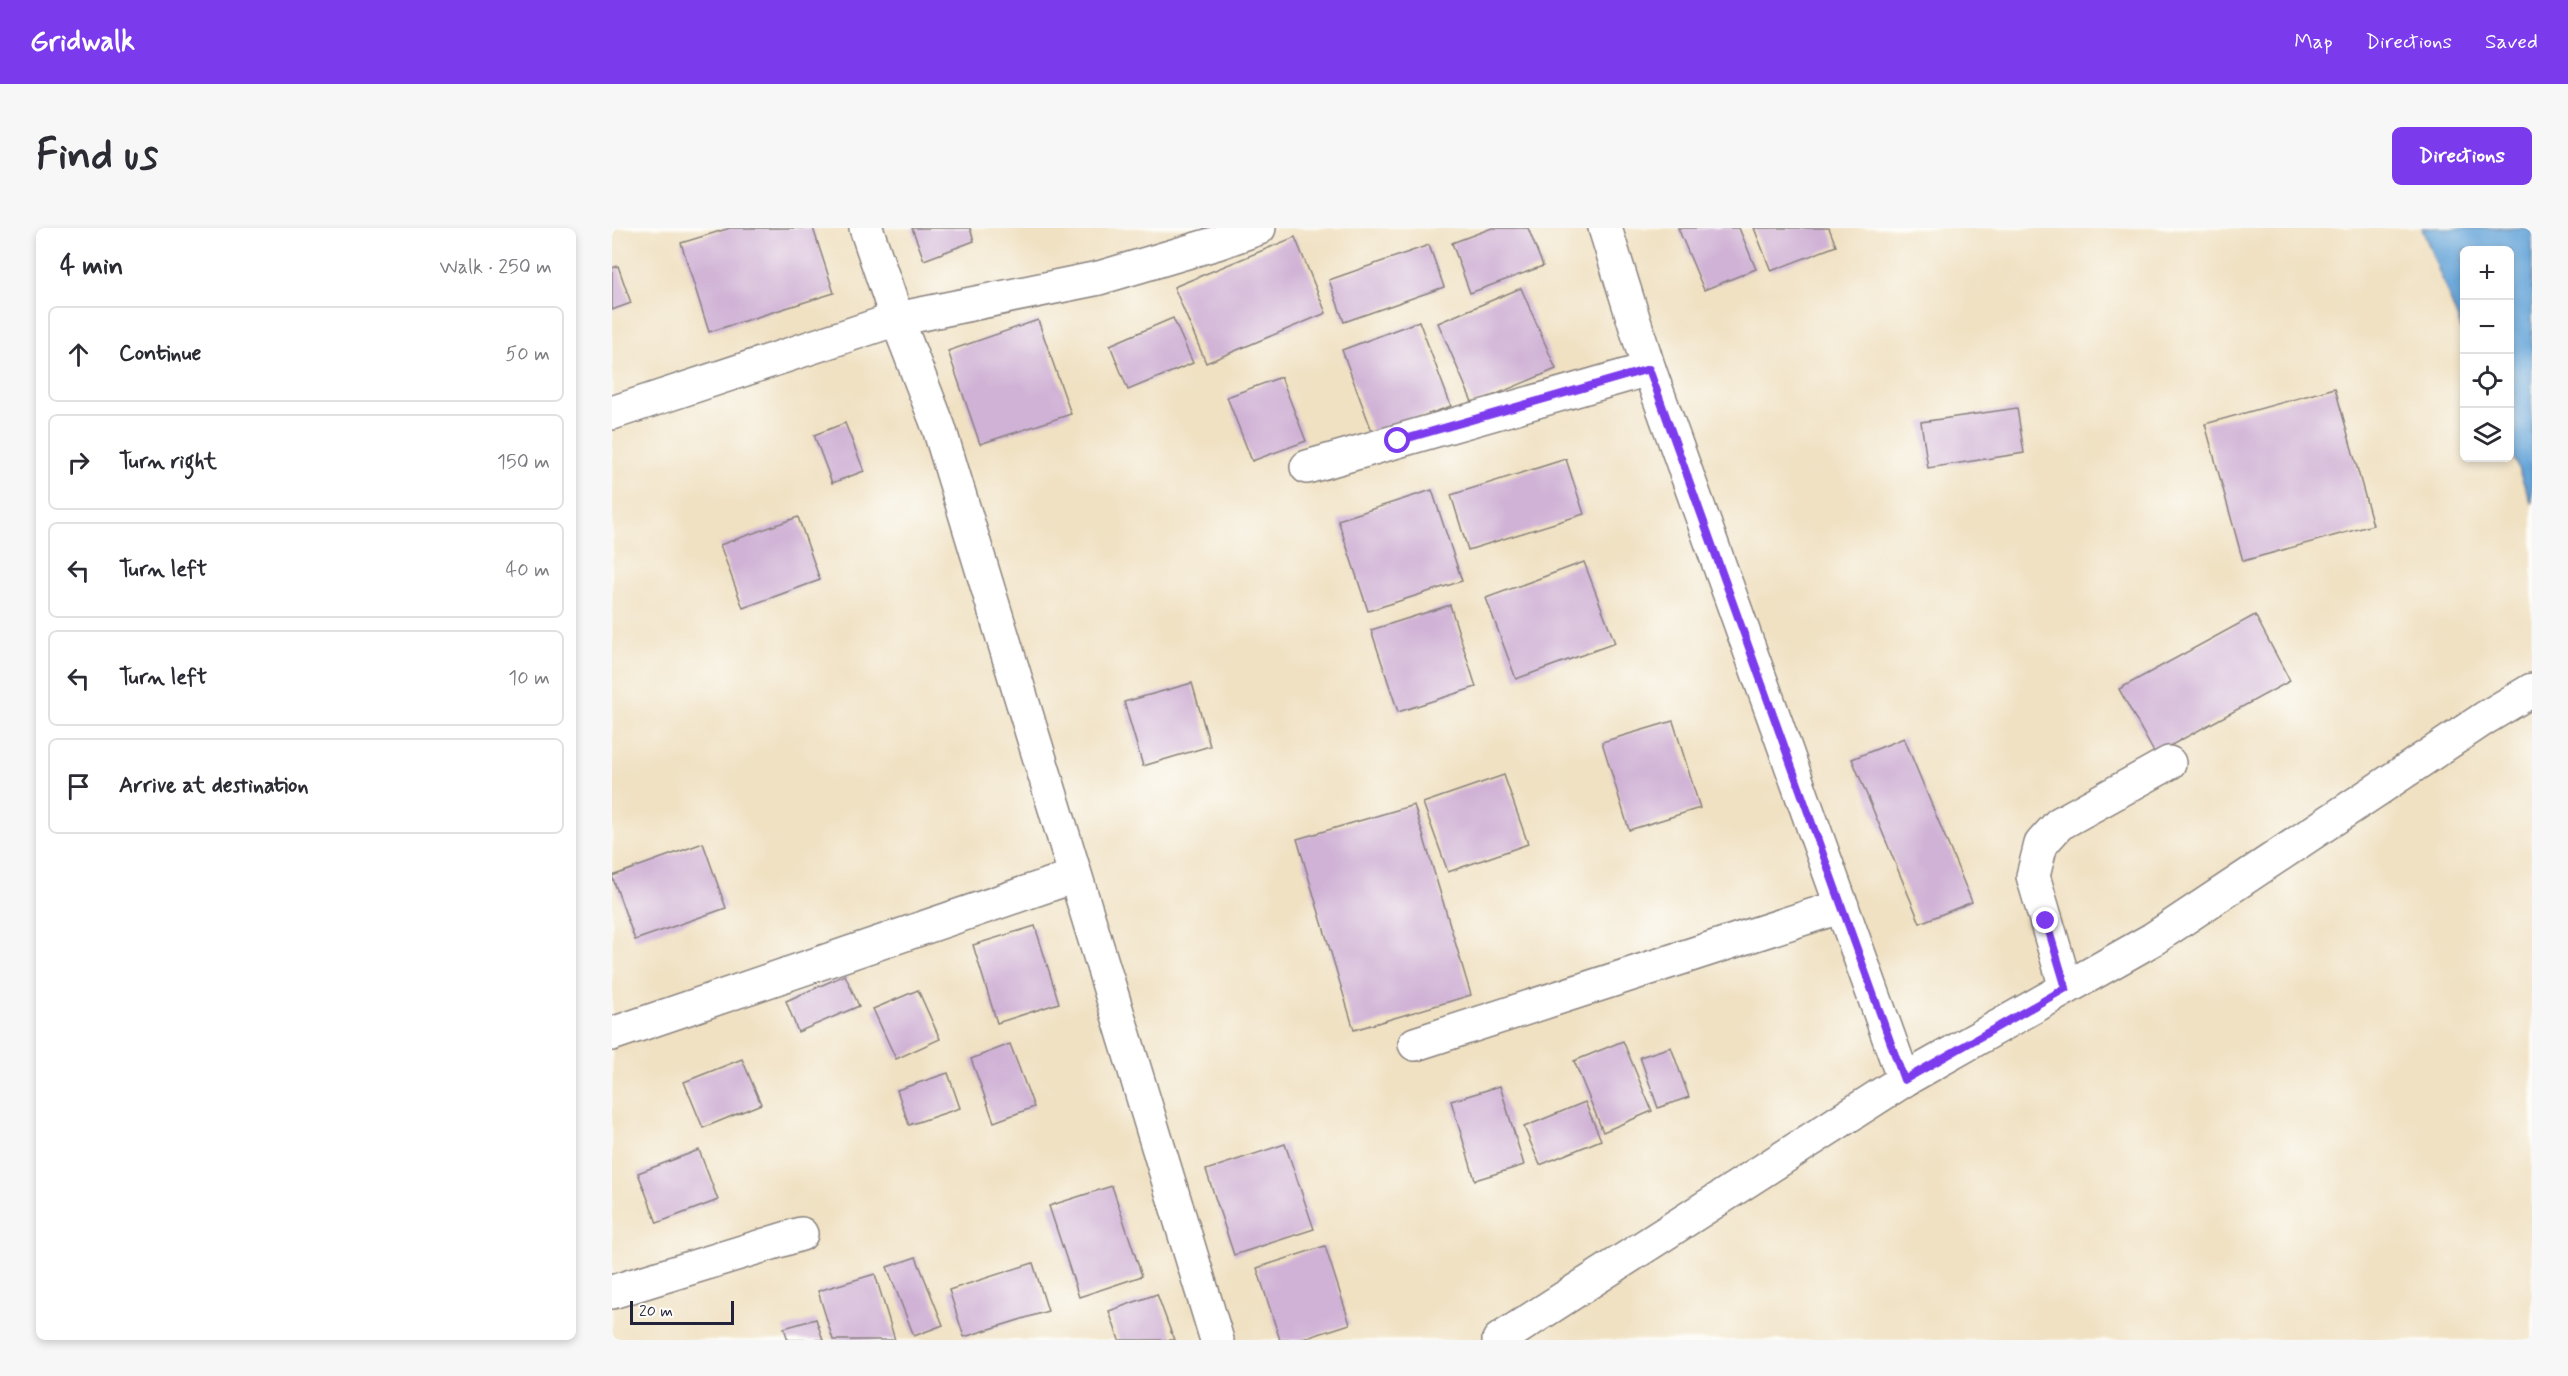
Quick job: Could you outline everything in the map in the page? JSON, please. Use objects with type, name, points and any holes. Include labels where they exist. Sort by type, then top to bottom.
[{"type":"street","points":[[866,228],[897,319],[939,428],[1217,1340]]},
{"type":"street","points":[[612,413],[897,319],[1099,278],[1259,228]]},
{"type":"street","points":[[1605,228],[1649,369],[1904,1080]]},
{"type":"street","points":[[1307,467],[1649,369]]},
{"type":"street","points":[[1498,1340],[1904,1080],[2153,939],[2485,718],[2532,690]]},
{"type":"street","points":[[2066,988],[2033,876],[2041,844],[2059,825],[2169,763]]},
{"type":"street","points":[[612,1034],[1075,876]]},
{"type":"street","points":[[1415,1044],[1842,906]]},
{"type":"street","points":[[612,1292],[801,1234]]},
{"type":"water","points":[[2422,228],[2532,228],[2532,504],[2514,458],[2514,246],[2460,246],[2460,325]]},
{"type":"building","points":[[730,228],[813,228],[834,293],[709,332],[681,243]]},
{"type":"building","points":[[912,228],[970,228],[974,241],[924,260]]},
{"type":"building","points":[[1492,228],[1528,228],[1543,266],[1470,293],[1452,243]]},
{"type":"building","points":[[1678,228],[1739,228],[1756,269],[1704,290]]},
{"type":"building","points":[[1754,228],[1829,228],[1836,246],[1771,271]]},
{"type":"building","points":[[1295,237],[1326,313],[1206,363],[1174,287]]},
{"type":"building","points":[[1429,245],[1444,287],[1344,322],[1329,280]]},
{"type":"building","points":[[618,266],[631,303],[612,310],[612,268]]},
{"type":"building","points":[[1521,288],[1556,369],[1473,404],[1438,323]]},
{"type":"building","points":[[1173,318],[1193,363],[1128,390],[1110,345]]},
{"type":"building","points":[[1038,320],[1071,414],[980,444],[948,351]]},
{"type":"building","points":[[1419,321],[1451,406],[1373,434],[1342,350]]},
{"type":"building","points":[[1281,377],[1306,441],[1252,461],[1227,397]]},
{"type":"building","points":[[2335,388],[2373,525],[2243,561],[2205,424]]},
{"type":"building","points":[[2017,408],[2024,453],[1928,468],[1921,422]]},
{"type":"building","points":[[845,423],[864,471],[832,483],[814,435]]},
{"type":"building","points":[[1566,459],[1584,514],[1468,550],[1451,495]]},
{"type":"building","points":[[1432,490],[1462,581],[1368,611],[1338,520]]},
{"type":"building","points":[[798,517],[820,580],[743,608],[720,545]]},
{"type":"building","points":[[1584,562],[1615,643],[1516,679],[1486,598]]},
{"type":"building","points":[[1450,605],[1476,687],[1398,712],[1371,630]]},
{"type":"building","points":[[2255,615],[2290,681],[2155,754],[2119,689]]},
{"type":"building","points":[[1192,683],[1210,746],[1143,766],[1124,702]]},
{"type":"building","points":[[1673,721],[1700,808],[1629,830],[1602,742]]},
{"type":"building","points":[[1904,738],[1972,902],[1920,923],[1852,759]]},
{"type":"building","points":[[1504,775],[1528,844],[1448,872],[1423,803]]},
{"type":"building","points":[[1414,805],[1471,995],[1354,1030],[1297,839]]},
{"type":"building","points":[[703,843],[726,908],[635,940],[612,876]]},
{"type":"building","points":[[1035,926],[1059,1003],[997,1023],[973,945]]},
{"type":"building","points":[[845,975],[859,1006],[798,1032],[786,1001]]},
{"type":"building","points":[[918,990],[940,1039],[896,1059],[873,1009]]},
{"type":"building","points":[[1623,1041],[1652,1111],[1603,1132],[1574,1061]]},
{"type":"building","points":[[1010,1044],[1034,1107],[994,1122],[971,1059]]},
{"type":"building","points":[[1671,1047],[1689,1097],[1658,1108],[1640,1057]]},
{"type":"building","points":[[742,1059],[761,1104],[703,1128],[684,1082]]},
{"type":"building","points":[[948,1073],[960,1108],[909,1125],[897,1090]]},
{"type":"building","points":[[1500,1086],[1524,1165],[1475,1180],[1451,1101]]},
{"type":"building","points":[[1585,1102],[1601,1140],[1540,1165],[1524,1127]]},
{"type":"building","points":[[1285,1144],[1314,1229],[1234,1255],[1206,1170]]},
{"type":"building","points":[[699,1150],[718,1200],[657,1223],[638,1173]]},
{"type":"building","points":[[1112,1186],[1142,1276],[1079,1297],[1049,1206]]},
{"type":"building","points":[[1325,1246],[1350,1324],[1300,1340],[1280,1340],[1257,1268]]},
{"type":"building","points":[[916,1257],[943,1325],[914,1336],[887,1267]]},
{"type":"building","points":[[1033,1263],[1048,1311],[964,1337],[949,1290]]},
{"type":"building","points":[[875,1274],[895,1340],[833,1340],[818,1291]]},
{"type":"building","points":[[1157,1294],[1174,1340],[1119,1340],[1109,1311]]},
{"type":"building","points":[[816,1319],[823,1340],[788,1340],[784,1328]]},
{"type":"route","points":[[1398,441],[1649,369],[1904,1080],[2066,988],[2046,921]]}]
